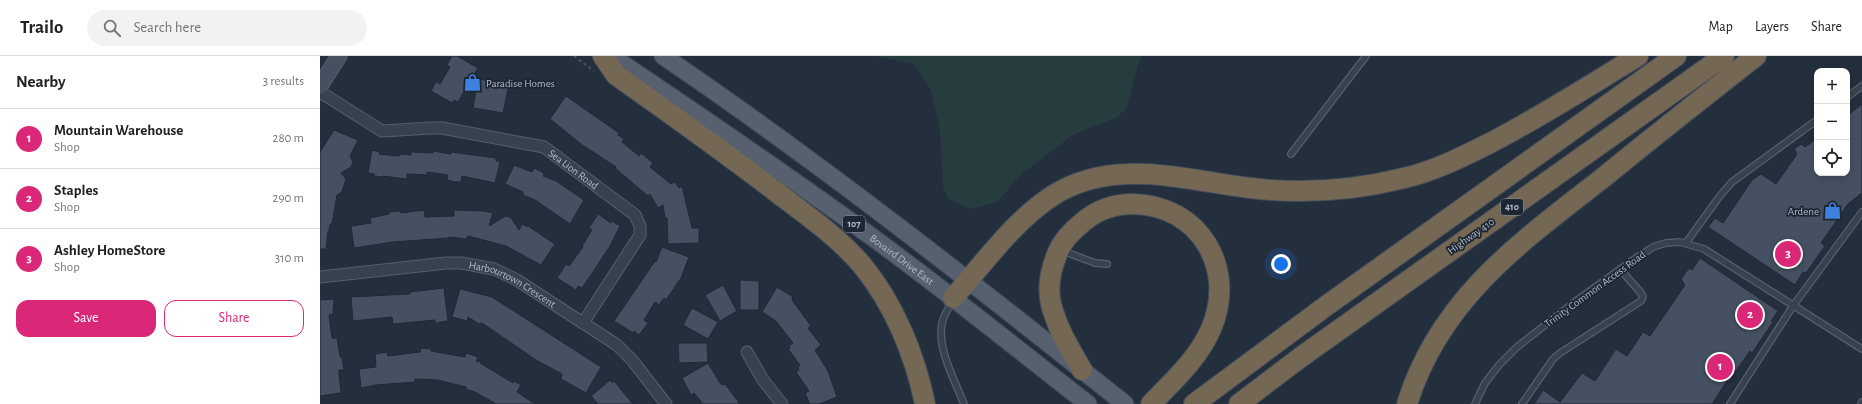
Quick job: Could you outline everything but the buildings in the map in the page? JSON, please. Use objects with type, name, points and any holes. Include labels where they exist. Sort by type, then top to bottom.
[{"type":"highway","points":[[603,56],[616,75],[752,173],[847,248],[863,266],[887,302],[912,357],[925,404]]},
{"type":"highway","points":[[953,298],[1029,213],[1073,184],[1109,176],[1135,174],[1164,176],[1268,190],[1307,192],[1350,188],[1404,178],[1456,161],[1510,133],[1638,56]]},
{"type":"highway","name":"410","points":[[1194,404],[1319,310],[1676,56]]},
{"type":"highway","name":"Highway 410","points":[[1239,404],[1301,357],[1724,56]]},
{"type":"highway","points":[[1407,404],[1426,355],[1448,320],[1469,293],[1495,265],[1532,233],[1756,56]]},
{"type":"highway","points":[[1082,370],[1060,330],[1051,304],[1049,282],[1054,262],[1061,244],[1075,228],[1086,219],[1097,212],[1110,207],[1127,204],[1146,204],[1178,214],[1190,223],[1204,240],[1216,267],[1219,286],[1218,307],[1211,328],[1203,344],[1182,372],[1151,404]]},
{"type":"highway","points":[[1260,404],[1292,374],[1301,357]]},
{"type":"main road","name":"Bovaird Drive East","points":[[611,56],[792,179],[953,298],[1088,404]]},
{"type":"main road","name":"107","points":[[663,56],[765,127],[882,214],[1119,399]]},
{"type":"street","points":[[320,86],[338,56]]},
{"type":"street","name":"Sea Lion Road","points":[[320,92],[382,131],[442,128],[544,147],[635,215],[640,226],[640,235],[583,323]]},
{"type":"street","name":"Harbourtown Crescent","points":[[320,276],[446,263],[478,265],[506,274],[624,351],[666,404]]},
{"type":"street","points":[[747,352],[763,380],[782,404]]},
{"type":"lane","points":[[1291,154],[1366,56]]},
{"type":"lane","points":[[1850,95],[1862,86]]},
{"type":"lane","points":[[1686,243],[1719,197],[1732,182],[1814,122]]},
{"type":"lane","points":[[1730,404],[1793,306],[1862,212]]},
{"type":"lane","name":"Trinity Common Access Road","points":[[1475,404],[1485,383],[1499,365],[1517,347],[1620,269],[1653,247],[1666,243],[1686,243],[1704,249],[1862,349]]},
{"type":"lane","points":[[1059,250],[1083,260],[1107,264]]},
{"type":"lane","points":[[1522,404],[1553,359],[1641,301],[1643,297],[1641,293],[1620,269]]},
{"type":"lane","points":[[953,298],[942,322],[940,335],[944,354],[964,404]]},
{"type":"green space","points":[[875,56],[1141,56],[1126,109],[1116,118],[1074,134],[1023,173],[997,202],[971,209],[948,199],[943,186],[940,131],[931,90],[914,64]]},
{"type":"place","name":"Paradise Homes","points":[[473,83]]},
{"type":"place","name":"Ardene","points":[[1832,211]]},
{"type":"place","name":"Ashley HomeStore","points":[[1788,254]]},
{"type":"place","name":"Staples","points":[[1750,315]]},
{"type":"place","name":"Mountain Warehouse","points":[[1720,367]]}]
